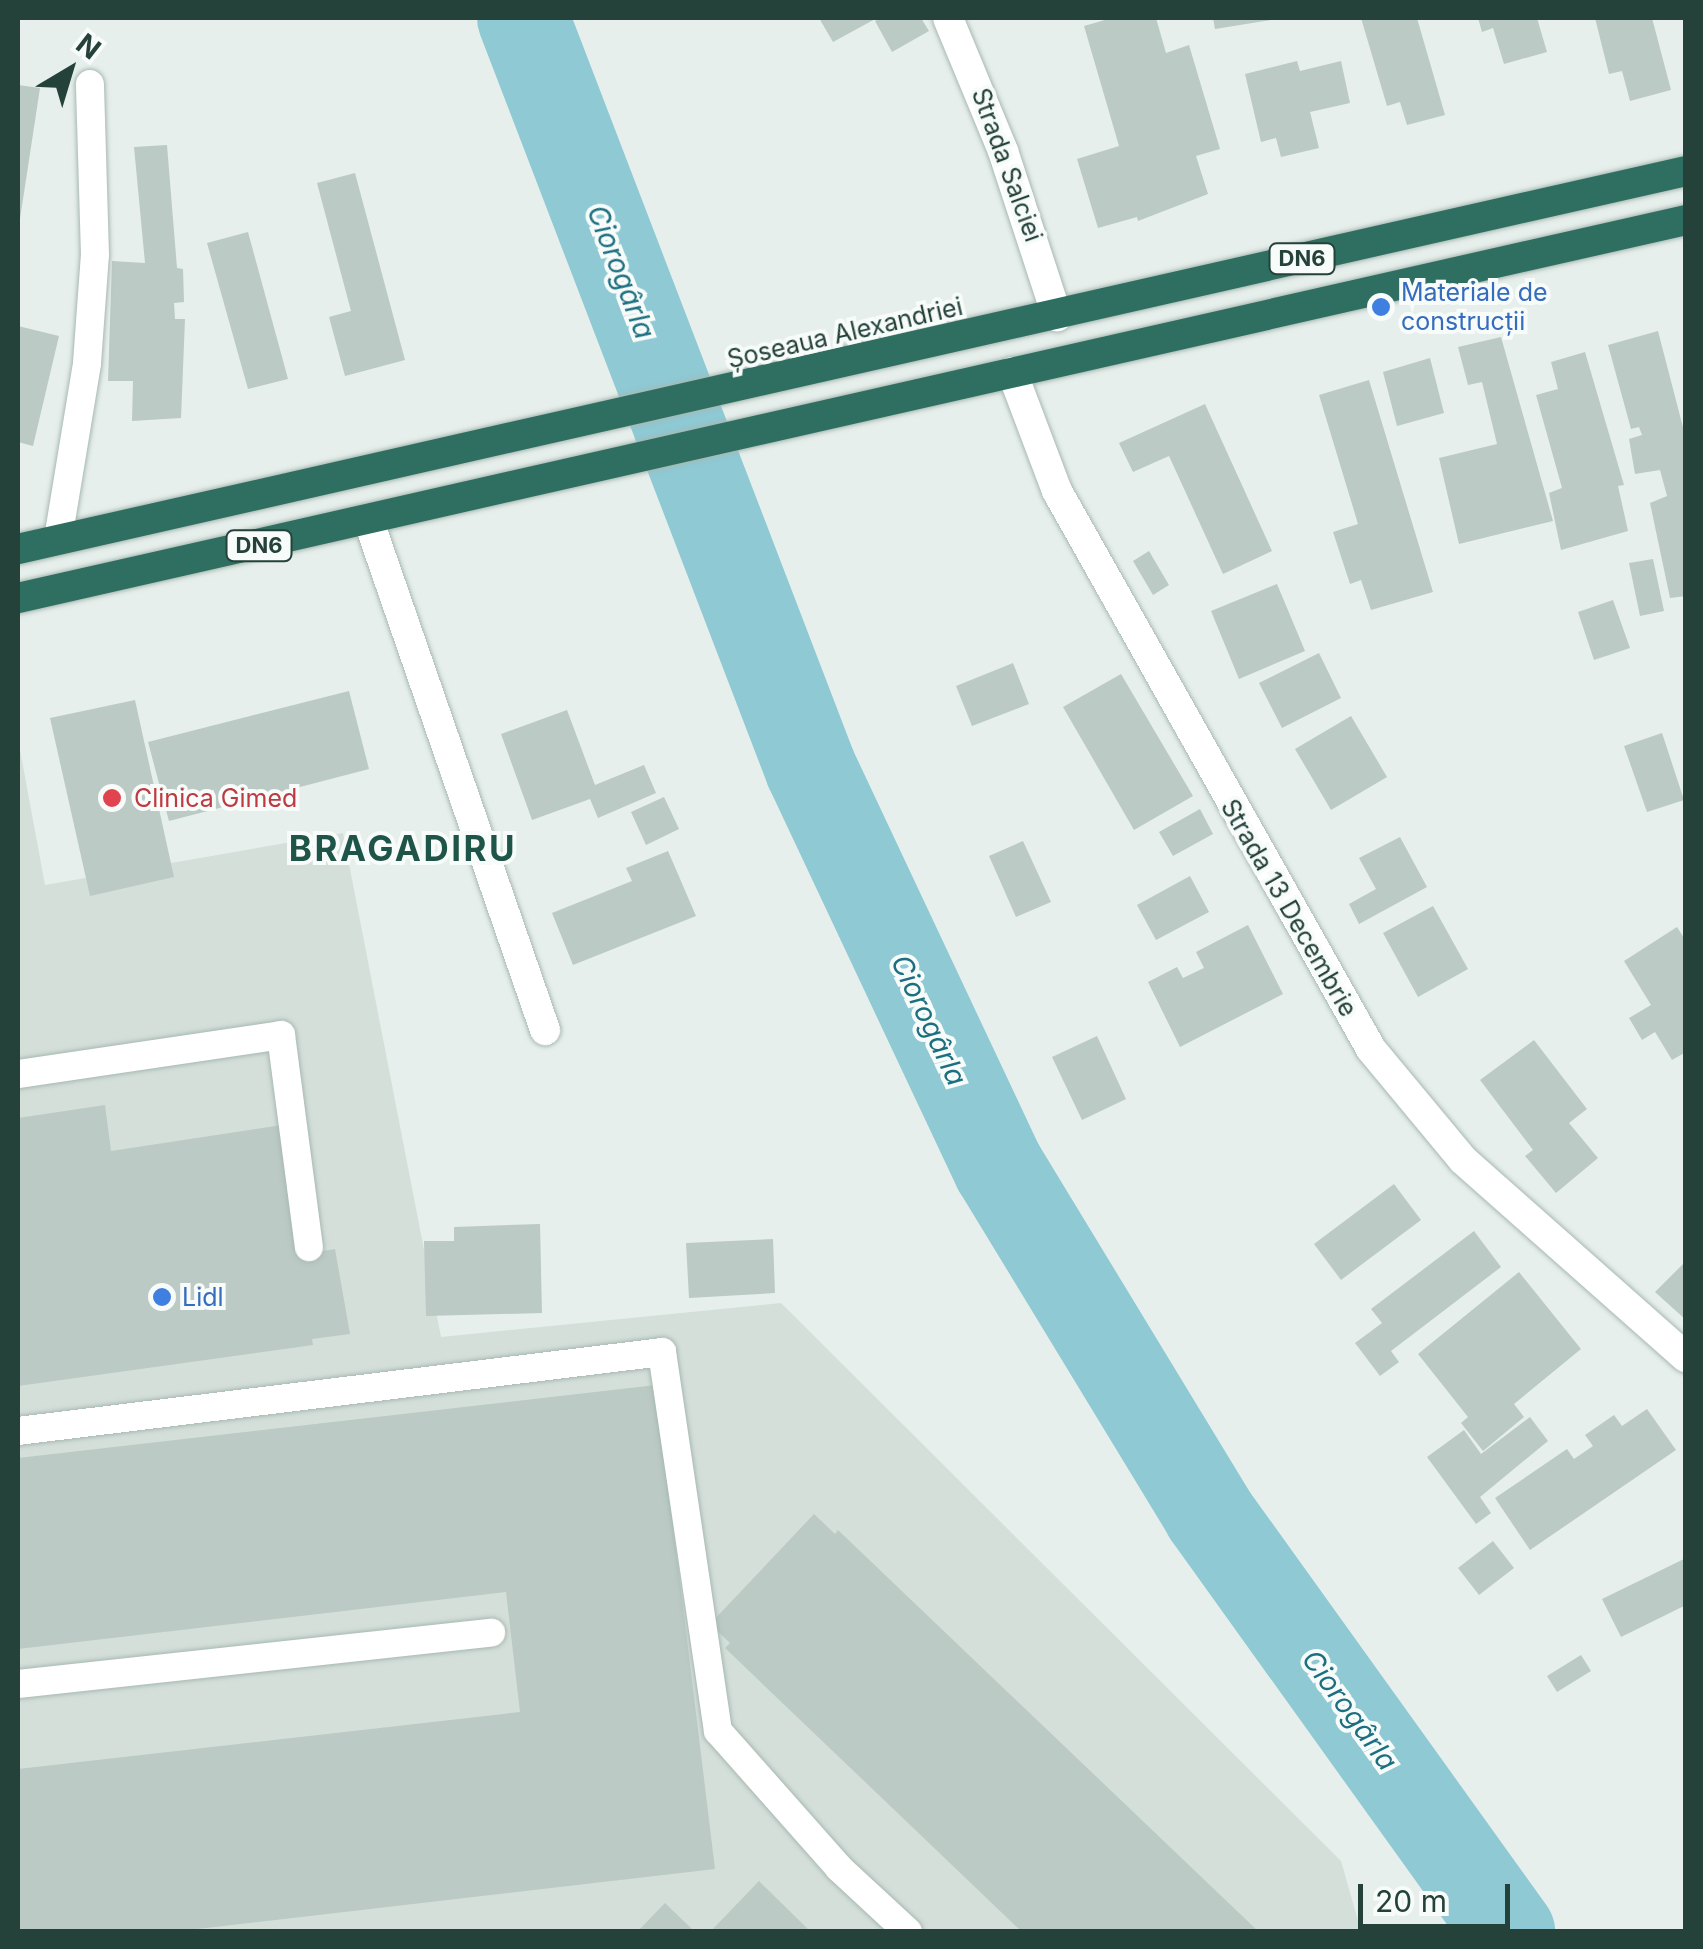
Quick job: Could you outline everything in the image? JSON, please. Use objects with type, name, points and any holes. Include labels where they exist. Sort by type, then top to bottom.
[{"type":"highway","name":"Șoseaua Alexandriei","points":[[18,549],[918,349],[1686,171]]},
{"type":"highway","name":"DN6","points":[[18,598],[1686,220]]},
{"type":"street","name":"Strada Salciei","points":[[948,18],[1003,150],[1058,316]]},
{"type":"street","name":"Strada 13 Decembrie","points":[[1012,372],[1057,490],[1371,1049],[1463,1160],[1686,1357]]},
{"type":"street","points":[[368,519],[544,1030]]},
{"type":"lane","points":[[58,539],[87,364],[94,273],[90,84]]},
{"type":"lane","points":[[18,1074],[281,1036],[309,1247]]},
{"type":"lane","points":[[18,1431],[662,1352],[718,1731],[839,1868],[908,1932]]},
{"type":"lane","points":[[18,1684],[492,1633]]},
{"type":"shaded area","points":[[18,739],[45,885],[343,833],[441,1337],[781,1303],[1341,1861],[1361,1931],[18,1931]]},
{"type":"building","points":[[819,18],[877,18],[833,42]]},
{"type":"building","points":[[921,18],[929,31],[892,52],[875,21]]},
{"type":"building","points":[[1112,18],[1156,18],[1166,53],[1189,45],[1220,149],[1196,156],[1208,194],[1138,221],[1137,217],[1098,228],[1077,159],[1119,146],[1084,26]]},
{"type":"building","points":[[1213,18],[1271,18],[1271,20],[1215,29]]},
{"type":"building","points":[[1361,18],[1417,18],[1445,115],[1407,125],[1400,102],[1387,106]]},
{"type":"building","points":[[1478,18],[1537,18],[1547,52],[1504,64],[1493,28],[1482,32]]},
{"type":"building","points":[[1595,18],[1652,18],[1671,90],[1630,101],[1622,71],[1609,74]]},
{"type":"building","points":[[1297,61],[1300,71],[1341,61],[1350,103],[1310,112],[1319,148],[1281,157],[1276,138],[1261,142],[1245,74]]},
{"type":"building","points":[[18,85],[40,88],[20,219],[18,219]]},
{"type":"building","points":[[167,145],[177,268],[183,269],[184,302],[174,303],[175,319],[185,319],[181,418],[132,421],[133,381],[108,381],[112,261],[145,263],[134,147]]},
{"type":"building","points":[[355,173],[405,360],[345,376],[329,317],[351,311],[317,183]]},
{"type":"building","points":[[248,232],[288,379],[248,389],[207,243]]},
{"type":"building","points":[[18,326],[59,336],[33,446],[18,442]]},
{"type":"building","points":[[1658,331],[1686,439],[1686,596],[1670,598],[1650,503],[1667,496],[1660,470],[1635,474],[1629,439],[1642,435],[1639,427],[1631,429],[1608,345]]},
{"type":"building","points":[[1501,337],[1553,521],[1459,544],[1439,458],[1497,444],[1482,382],[1468,385],[1458,347]]},
{"type":"building","points":[[1585,352],[1624,485],[1618,486],[1628,531],[1561,550],[1549,493],[1562,488],[1536,395],[1558,389],[1551,362]]},
{"type":"building","points":[[1430,358],[1444,413],[1397,426],[1383,372]]},
{"type":"building","points":[[1369,380],[1433,592],[1371,610],[1361,580],[1350,584],[1333,532],[1358,524],[1319,395]]},
{"type":"building","points":[[1205,404],[1272,551],[1223,574],[1169,456],[1133,472],[1119,443]]},
{"type":"building","points":[[1149,551],[1169,585],[1153,595],[1133,561]]},
{"type":"building","points":[[1653,559],[1664,611],[1640,616],[1629,563]]},
{"type":"building","points":[[1277,584],[1305,651],[1239,679],[1211,611]]},
{"type":"building","points":[[1613,600],[1630,648],[1594,660],[1578,612]]},
{"type":"building","points":[[1319,653],[1341,698],[1282,728],[1259,683]]},
{"type":"building","points":[[1013,663],[1029,704],[972,726],[956,686]]},
{"type":"building","points":[[1121,674],[1193,796],[1134,830],[1063,707]]},
{"type":"building","points":[[349,691],[369,769],[169,821],[148,742]]},
{"type":"building","name":"Clinica Gimed","points":[[135,700],[174,877],[90,896],[50,718]]},
{"type":"building","points":[[567,710],[595,785],[644,765],[656,793],[598,818],[590,799],[532,820],[501,734]]},
{"type":"building","points":[[1351,716],[1387,777],[1331,810],[1295,749]]},
{"type":"building","points":[[1662,733],[1684,800],[1647,812],[1624,746]]},
{"type":"building","points":[[664,797],[679,829],[646,845],[631,812]]},
{"type":"building","points":[[1200,809],[1213,834],[1173,856],[1159,832]]},
{"type":"building","points":[[1400,837],[1427,887],[1359,924],[1349,904],[1376,889],[1359,858]]},
{"type":"building","points":[[1023,841],[1051,902],[1016,917],[989,856]]},
{"type":"building","points":[[668,851],[696,916],[573,965],[552,913],[632,881],[626,868]]},
{"type":"building","points":[[1190,876],[1209,912],[1156,940],[1137,905]]},
{"type":"building","points":[[1433,906],[1468,969],[1418,997],[1383,933]]},
{"type":"building","points":[[1248,925],[1283,994],[1180,1047],[1148,982],[1177,967],[1183,978],[1204,968],[1196,952]]},
{"type":"building","points":[[1677,927],[1686,941],[1686,1052],[1672,1060],[1655,1032],[1642,1040],[1629,1018],[1651,1005],[1624,961]]},
{"type":"building","points":[[1097,1036],[1126,1099],[1082,1120],[1052,1057]]},
{"type":"building","points":[[1534,1040],[1587,1109],[1569,1123],[1598,1158],[1556,1193],[1525,1156],[1533,1150],[1480,1080]]},
{"type":"building","name":"Lidl","points":[[105,1105],[111,1151],[282,1125],[300,1255],[335,1249],[350,1334],[312,1339],[313,1345],[18,1386],[18,1118]]},
{"type":"building","points":[[1394,1184],[1421,1220],[1341,1280],[1314,1244]]},
{"type":"building","points":[[540,1224],[542,1313],[426,1316],[424,1241],[454,1241],[454,1227]]},
{"type":"building","points":[[1474,1231],[1501,1267],[1391,1351],[1399,1362],[1380,1376],[1355,1343],[1382,1323],[1371,1309]]},
{"type":"building","points":[[773,1239],[775,1293],[689,1298],[686,1243]]},
{"type":"building","points":[[1686,1261],[1686,1320],[1655,1292]]},
{"type":"building","points":[[1519,1272],[1581,1349],[1514,1404],[1524,1417],[1483,1451],[1461,1423],[1468,1417],[1418,1354]]},
{"type":"building","points":[[656,1385],[715,1869],[171,1932],[18,1932],[18,1769],[520,1712],[506,1592],[18,1649],[18,1458]]},
{"type":"building","points":[[1647,1409],[1676,1450],[1530,1550],[1495,1498],[1567,1449],[1574,1459],[1593,1446],[1585,1435],[1614,1415],[1622,1426]]},
{"type":"building","points":[[1530,1417],[1548,1441],[1480,1497],[1491,1513],[1476,1524],[1427,1457],[1464,1430],[1481,1454]]},
{"type":"building","points":[[814,1514],[835,1534],[838,1530],[1259,1932],[1022,1932],[725,1648],[730,1643],[710,1624]]},
{"type":"building","points":[[1493,1541],[1514,1568],[1479,1595],[1458,1568]]},
{"type":"building","points":[[1686,1558],[1686,1605],[1621,1637],[1602,1599]]},
{"type":"building","points":[[1581,1655],[1591,1671],[1557,1692],[1547,1676]]},
{"type":"building","points":[[759,1881],[811,1932],[710,1932]]},
{"type":"building","points":[[665,1903],[695,1932],[637,1932]]},
{"type":"waterway","name":"Ciorogârla","points":[[523,18],[811,769],[999,1168],[1209,1514],[1509,1932]]},
{"type":"place","name":"Materiale de construcții","points":[[1381,307]]},
{"type":"place","name":"Clinica Gimed","points":[[112,798]]},
{"type":"place","name":"Lidl","points":[[162,1297]]},
{"type":"district","name":"BRAGADIRU","points":[[403,848]]}]
